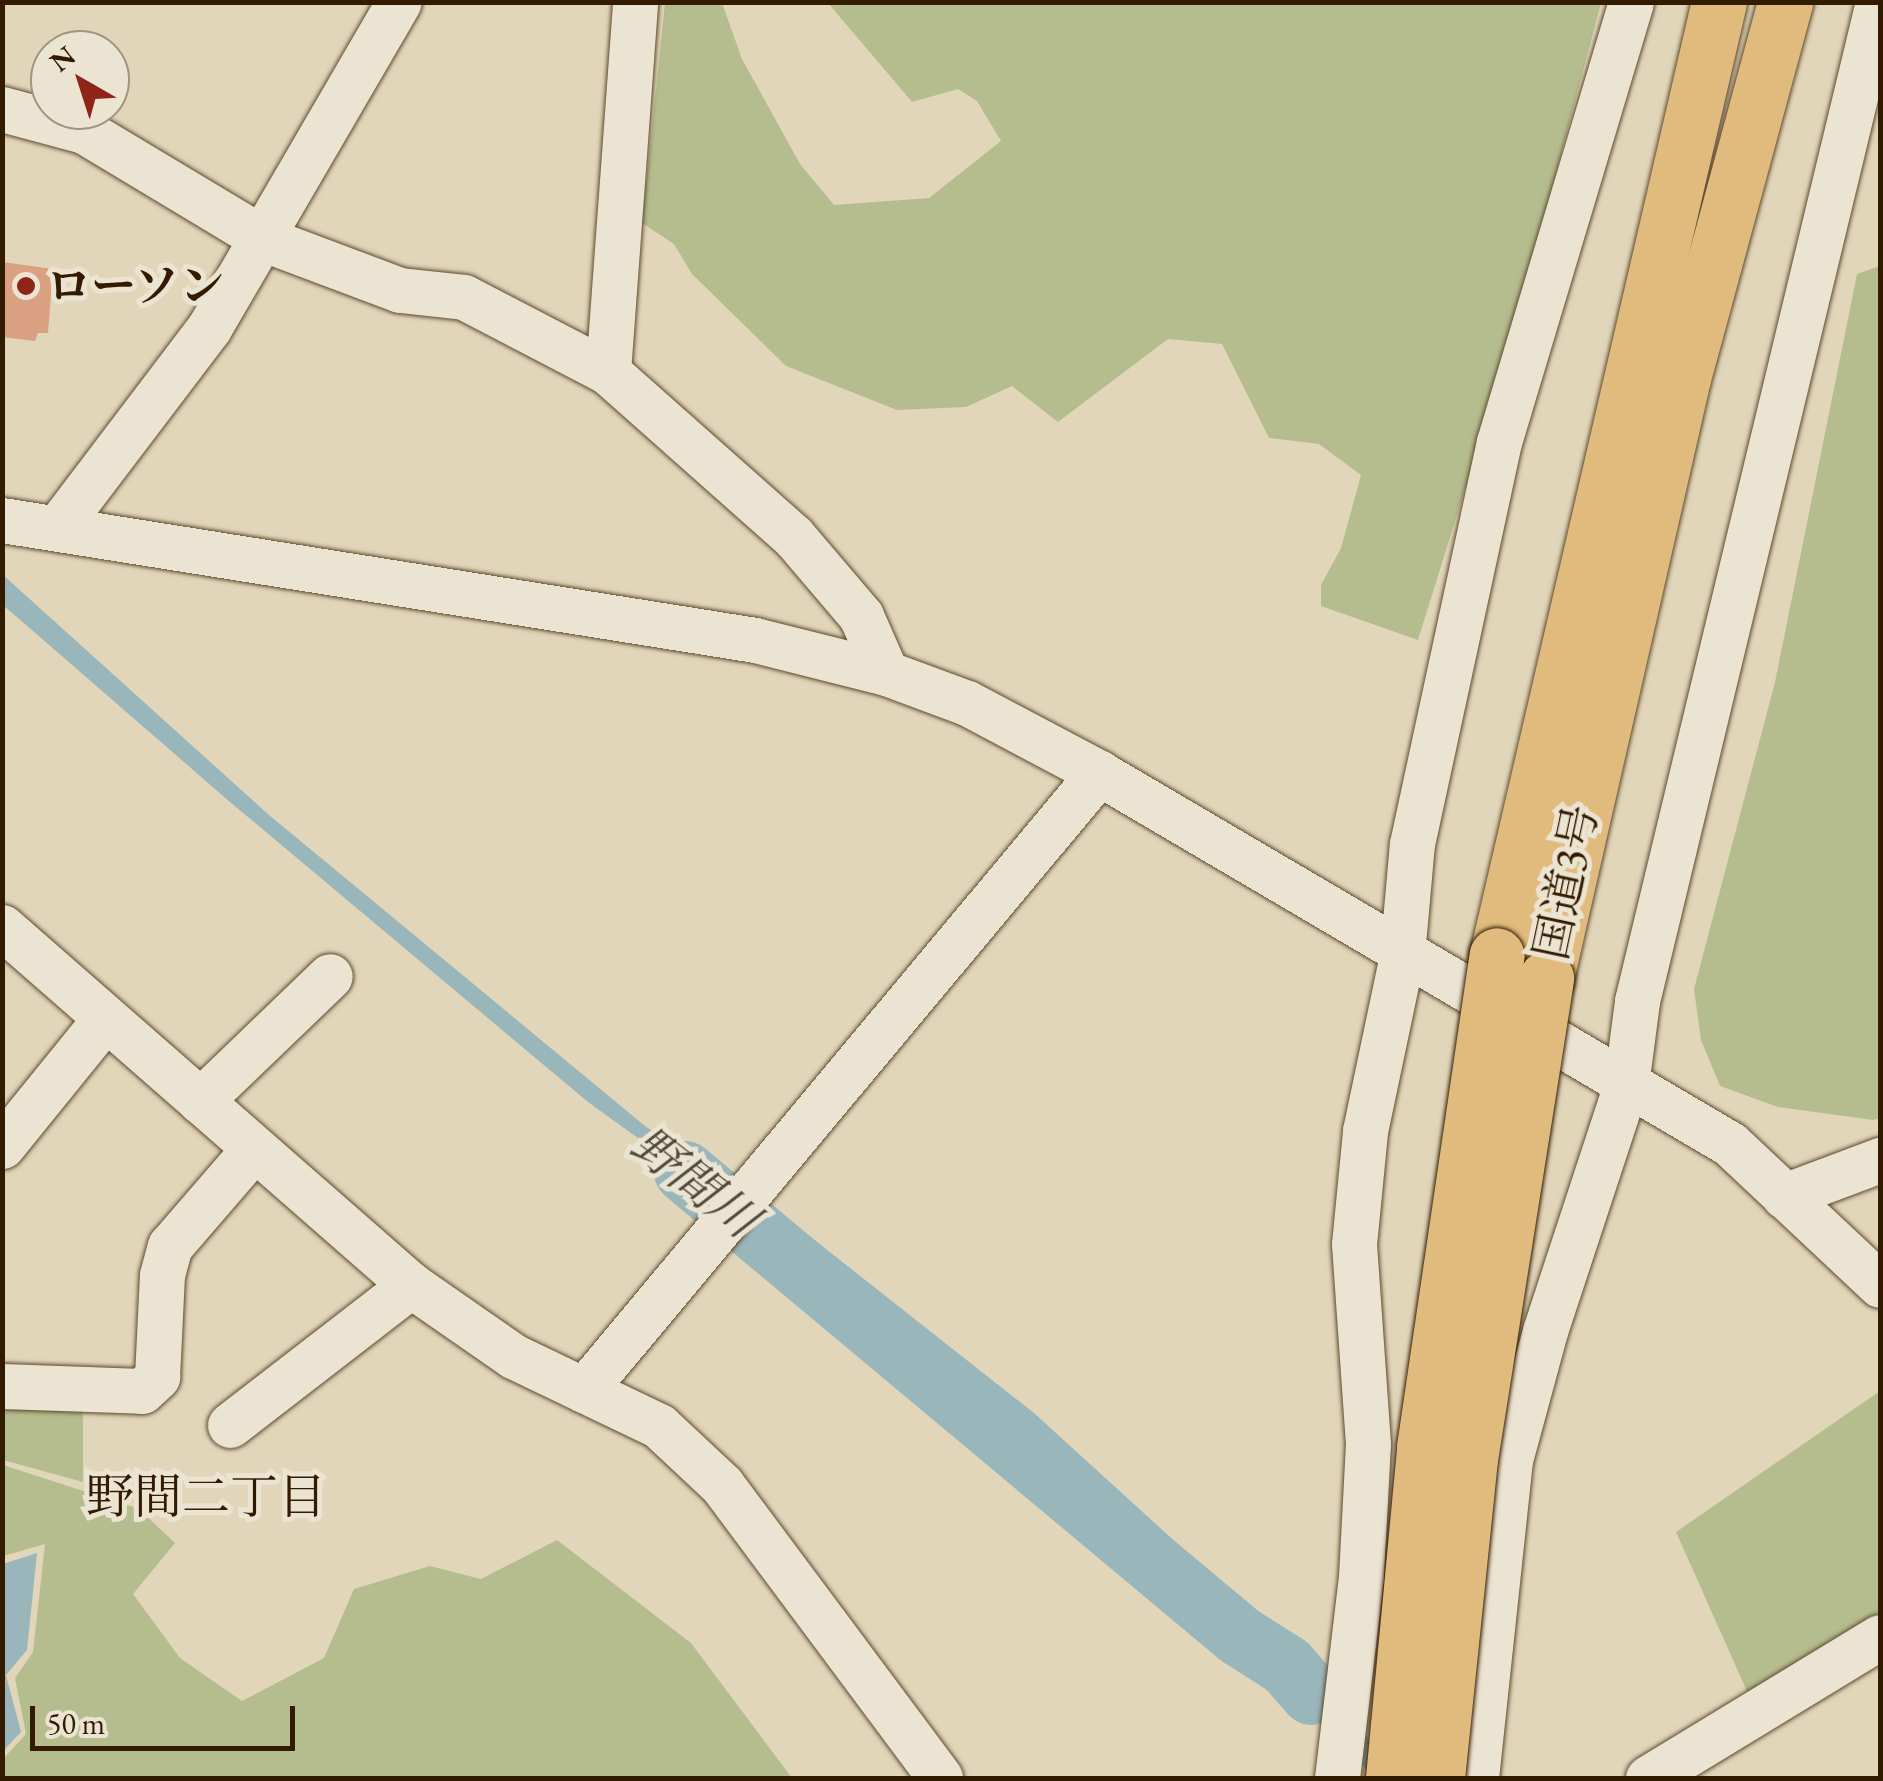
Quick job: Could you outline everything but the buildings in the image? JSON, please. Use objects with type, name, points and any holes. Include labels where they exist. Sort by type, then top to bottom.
[{"type":"highway","name":"国道3号","points":[[1393,1778],[1426,1428],[1497,955],[1718,2]]},
{"type":"highway","name":"国道3号","points":[[1437,1778],[1492,1301],[1546,978],[1682,378],[1785,2]]},
{"type":"street","points":[[58,527],[208,328],[264,240],[398,2]]},
{"type":"street","points":[[608,372],[635,2]]},
{"type":"street","points":[[1337,1769],[1368,1444],[1354,1244],[1365,1131],[1402,956],[1412,844],[1499,442],[1631,2]]},
{"type":"street","points":[[1476,1778],[1510,1460],[1544,1332],[1626,1086],[1637,1001],[1878,2]]},
{"type":"street","points":[[2,108],[84,131],[264,240],[400,290],[464,297],[608,372],[793,536],[862,616],[886,673]]},
{"type":"street","points":[[2,520],[755,640],[886,673],[967,704],[1098,773],[1402,956],[1730,1144],[1880,1285]]},
{"type":"street","points":[[584,1390],[1098,773]]},
{"type":"street","points":[[2,927],[252,1151],[411,1285],[514,1356],[659,1426],[722,1485],[940,1778]]},
{"type":"street","points":[[200,1101],[330,976]]},
{"type":"street","points":[[2,1146],[104,1020]]},
{"type":"street","points":[[2,1386],[142,1392],[157,1377],[162,1275],[170,1246],[252,1151]]},
{"type":"street","points":[[1784,1196],[1880,1160]]},
{"type":"street","points":[[230,1425],[411,1285]]},
{"type":"street","points":[[1668,1773],[1880,1637]]},
{"type":"green space","points":[[665,3],[722,3],[742,59],[800,164],[834,205],[929,198],[1001,141],[977,101],[958,89],[912,102],[828,3],[1601,3],[1513,335],[1418,640],[1321,606],[1321,585],[1341,548],[1361,475],[1319,444],[1269,438],[1222,344],[1168,339],[1058,422],[1012,386],[966,407],[897,410],[786,366],[692,274],[674,244],[642,223]]},
{"type":"green space","points":[[1880,266],[1880,1118],[1873,1120],[1778,1107],[1720,1086],[1701,1040],[1694,989],[1775,682],[1857,274]]},
{"type":"green space","points":[[1880,1391],[1880,1619],[1750,1698],[1676,1532]]},
{"type":"green space","points":[[2,1403],[83,1405],[83,1482],[3,1460]]},
{"type":"green space","points":[[3,1465],[139,1509],[175,1543],[133,1594],[180,1658],[242,1701],[324,1658],[354,1589],[430,1566],[481,1579],[557,1540],[691,1643],[792,1778],[3,1778],[3,1759],[26,1734],[15,1678],[33,1652],[45,1544],[3,1556]]},
{"type":"water","name":"野間川","points":[[2,574],[269,815],[645,1126],[798,1227],[1034,1413],[1248,1608],[1405,1778],[1374,1778],[1212,1602],[1083,1482],[775,1237],[588,1102],[230,802],[3,605]]},
{"type":"water","points":[[37,1553],[27,1650],[6,1675],[21,1732],[3,1751],[3,1564]]},
{"type":"waterway","name":"野間川","points":[[685,1172],[1240,1636],[1287,1666],[1311,1694]]},
{"type":"place","name":"ローソン","points":[[26,286]]},
{"type":"district","name":"野間二丁目","points":[[206,1497]]}]
